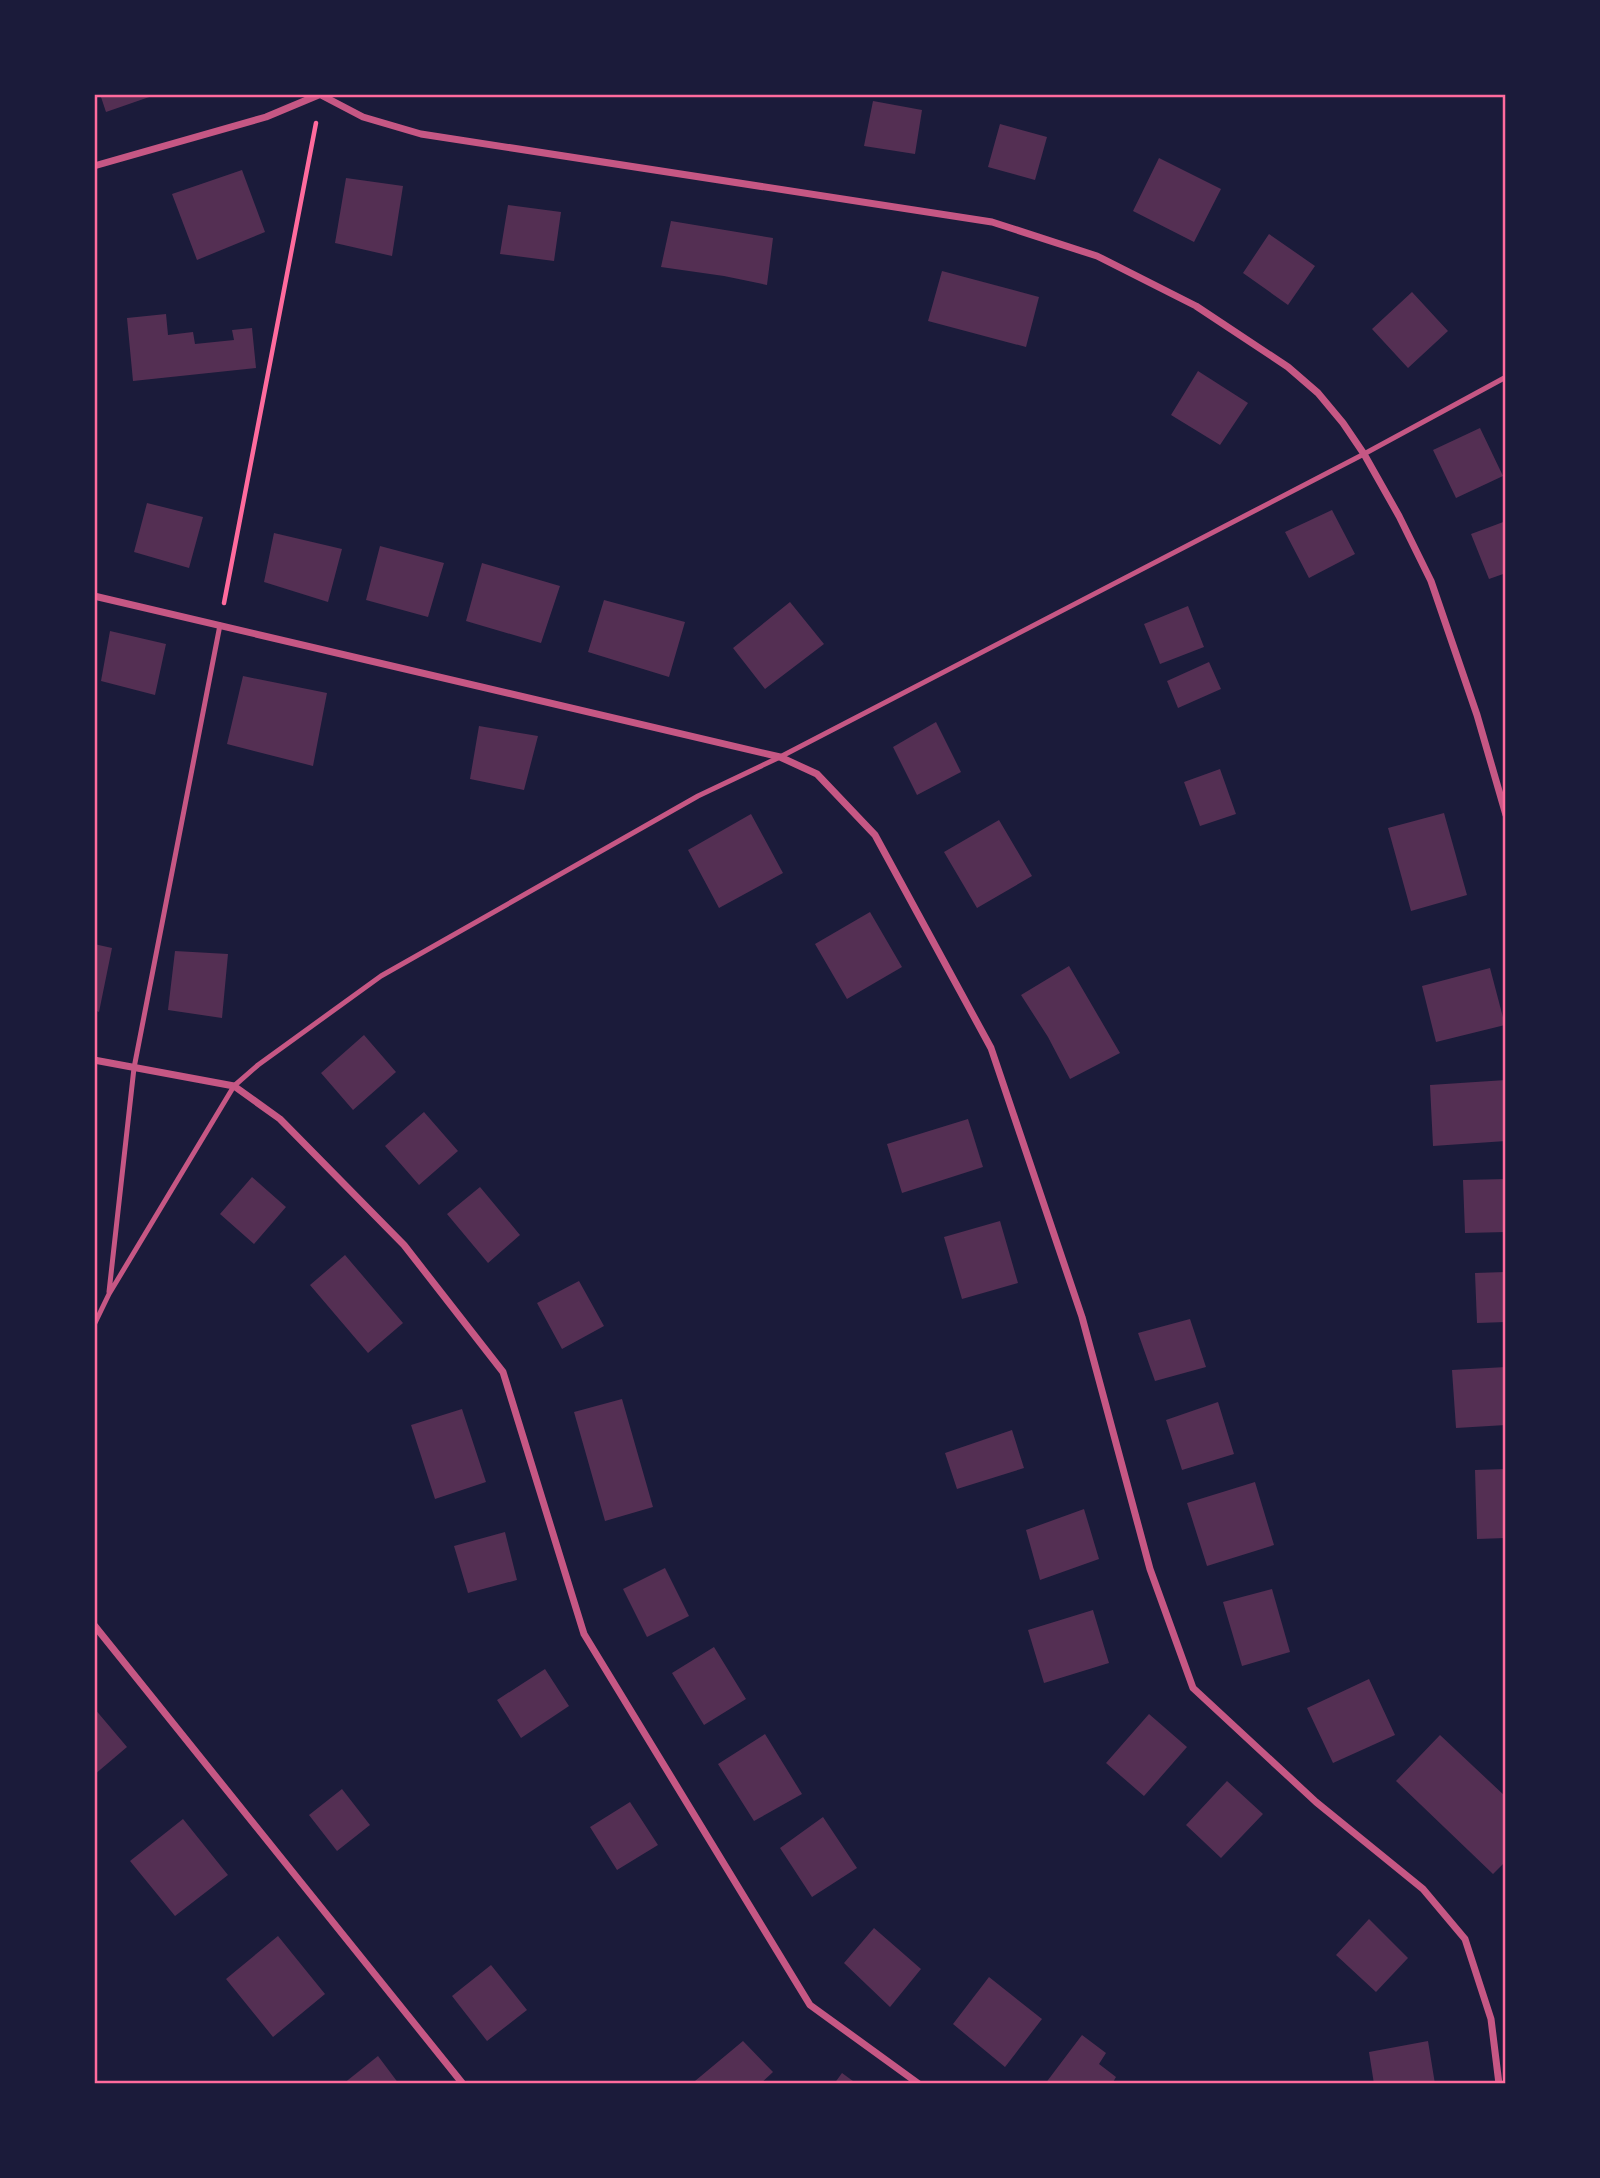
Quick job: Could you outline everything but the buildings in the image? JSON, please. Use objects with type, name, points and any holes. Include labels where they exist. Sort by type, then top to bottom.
[{"type":"street","points":[[94,166],[267,117],[321,95],[363,117],[421,134],[992,222],[1097,256],[1196,306],[1288,367],[1318,393],[1343,423],[1399,516],[1432,581],[1477,715],[1506,815]]},
{"type":"street","points":[[94,596],[780,757],[817,774],[875,835],[991,1048],[1082,1317],[1150,1569],[1193,1688],[1315,1802],[1423,1889],[1465,1938],[1490,2019],[1499,2084]]},
{"type":"street","points":[[94,1060],[234,1086],[279,1119],[404,1245],[503,1373],[584,1634],[810,2005],[919,2084]]},
{"type":"street","points":[[94,1625],[463,2084]]},
{"type":"lane","points":[[94,1325],[109,1294],[234,1086],[258,1065],[381,976],[698,796],[780,757],[1364,454],[1506,377]]},
{"type":"lane","points":[[109,1294],[134,1068],[220,625]]},
{"type":"path","points":[[220,625],[321,95]]}]
